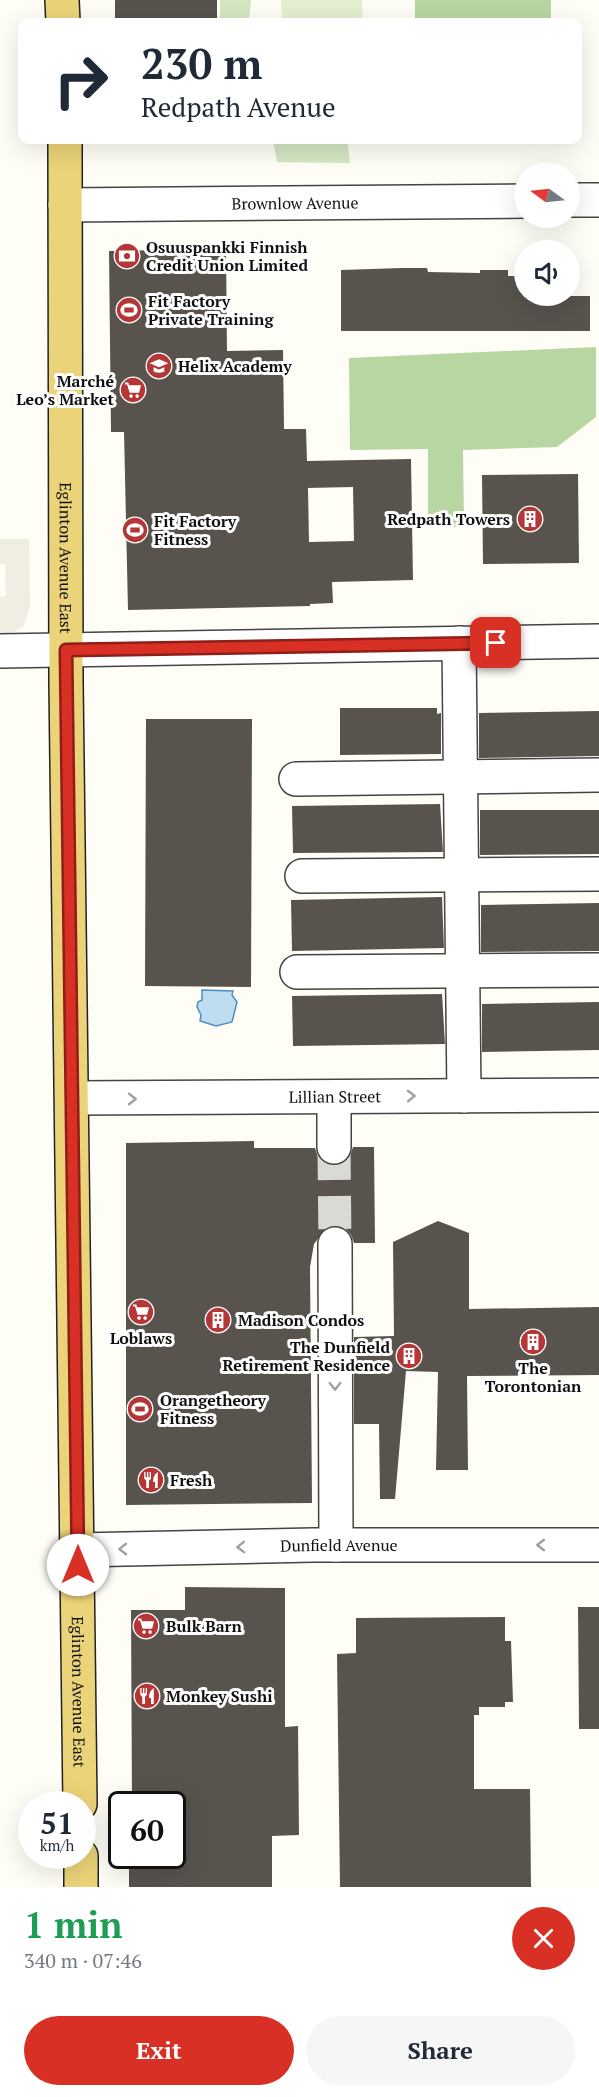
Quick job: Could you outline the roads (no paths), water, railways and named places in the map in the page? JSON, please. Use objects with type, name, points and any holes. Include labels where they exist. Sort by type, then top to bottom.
[{"type":"main road","points":[[62,0],[63,18]]},
{"type":"main road","name":"Eglinton Avenue East","points":[[65,144],[66,650],[80,1791]]},
{"type":"main road","points":[[81,1869],[81,1887]]},
{"type":"street","points":[[580,200],[599,200]]},
{"type":"street","name":"Brownlow Avenue","points":[[65,205],[514,201]]},
{"type":"street","points":[[0,651],[599,641]]},
{"type":"street","points":[[459,643],[464,1096]]},
{"type":"street","points":[[296,779],[599,775]]},
{"type":"street","points":[[302,876],[462,877],[599,874]]},
{"type":"street","points":[[297,972],[599,970]]},
{"type":"street","name":"Lillian Street","points":[[73,1098],[599,1095]]},
{"type":"street","points":[[334,1098],[334,1148]]},
{"type":"street","points":[[335,1244],[336,1545]]},
{"type":"street","name":"Dunfield Avenue","points":[[78,1550],[336,1545],[599,1545]]},
{"type":"water","points":[[202,990],[233,991],[232,995],[237,1002],[232,1022],[216,1026],[200,1021],[201,1015],[197,1007],[198,1002],[202,1000]]},
{"type":"tunnel","points":[[334,1147],[335,1244]]},
{"type":"place","name":"Osuuspankki Finnish Credit Union Limited","points":[[127,256]]},
{"type":"place","name":"Fit Factory Private Training","points":[[129,310]]},
{"type":"place","name":"Helix Academy","points":[[159,366]]},
{"type":"place","name":"Marché Leo’s Market","points":[[133,390]]},
{"type":"place","name":"Redpath Towers","points":[[530,519]]},
{"type":"place","name":"Fit Factory Fitness","points":[[135,530]]},
{"type":"place","name":"Loblaws","points":[[141,1312]]},
{"type":"place","name":"Madison Condos","points":[[218,1320]]},
{"type":"place","name":"The Torontonian","points":[[533,1342]]},
{"type":"place","name":"The Dunfield Retirement Residence","points":[[409,1356]]},
{"type":"place","name":"Orangetheory Fitness","points":[[140,1409]]},
{"type":"place","name":"Fresh","points":[[151,1480]]},
{"type":"place","name":"Bulk Barn","points":[[146,1626]]},
{"type":"place","name":"Monkey Sushi","points":[[147,1696]]}]
